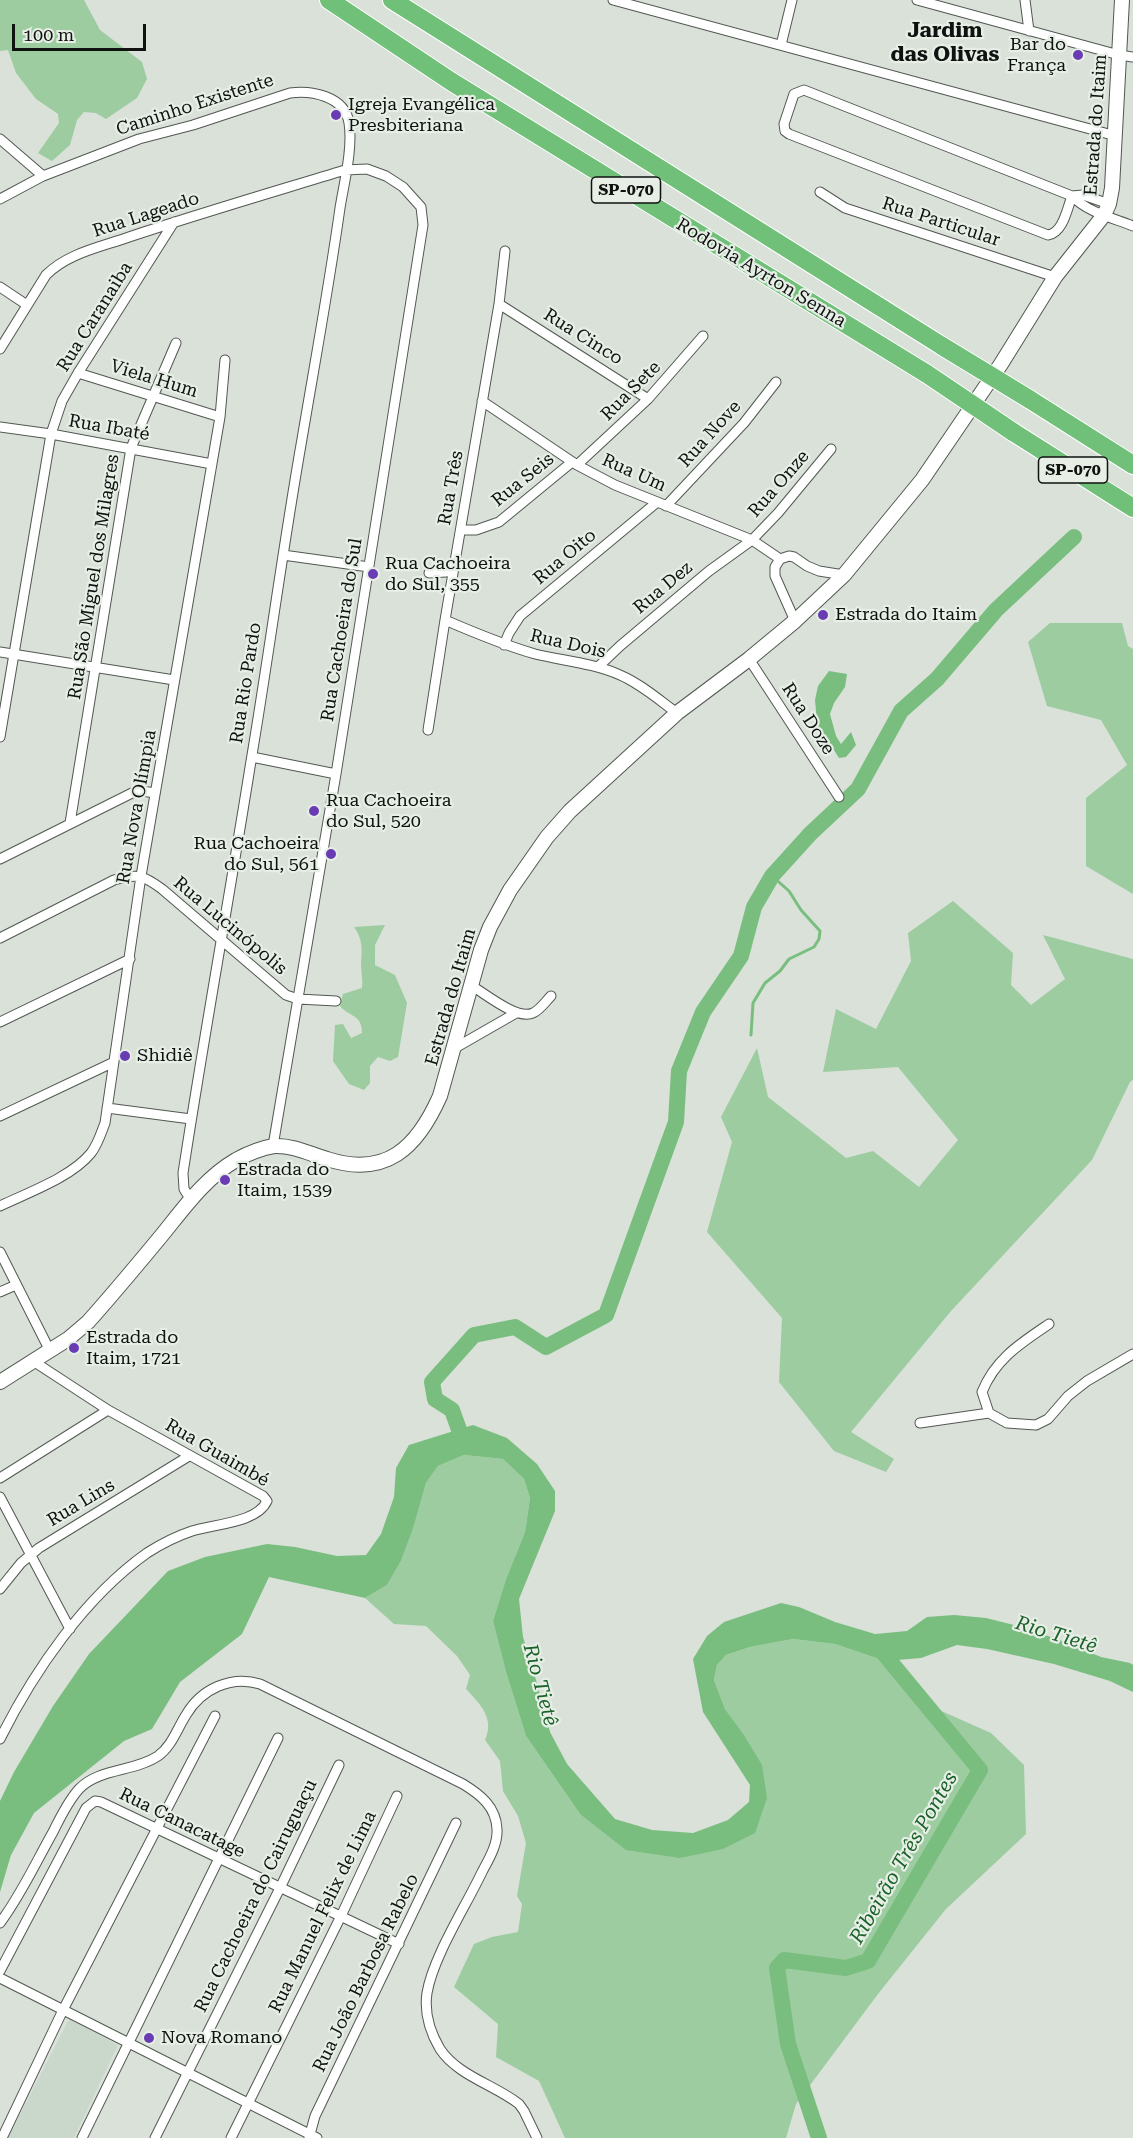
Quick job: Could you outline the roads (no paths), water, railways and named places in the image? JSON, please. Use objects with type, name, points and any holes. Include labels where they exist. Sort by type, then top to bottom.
[{"type":"highway","name":"Rodovia Ayrton Senna","points":[[329,0],[452,82],[927,374],[1013,432],[1133,507]]},
{"type":"highway","name":"Rodovia Ayrton Senna","points":[[392,0],[1133,465]]},
{"type":"street","points":[[613,0],[1116,136]]},
{"type":"street","points":[[781,45],[792,0]]},
{"type":"street","points":[[917,0],[1133,57]]},
{"type":"street","points":[[1025,0],[1029,31]]},
{"type":"street","name":"Estrada do Itaim","points":[[0,1382],[68,1339],[88,1322],[191,1200],[206,1184],[243,1156],[273,1146],[293,1148],[357,1166],[377,1164],[393,1157],[412,1142],[426,1125],[440,1096],[481,950],[490,927],[510,890],[547,837],[570,811],[677,713],[795,621],[844,575],[922,480],[1001,364],[1055,278],[1106,210],[1112,188],[1116,136],[1122,0]]},
{"type":"street","points":[[1072,196],[1058,230],[1048,235],[789,134],[784,124],[794,94],[804,90],[1072,196],[1079,202],[1106,210],[1133,226]]},
{"type":"street","name":"Caminho Existente","points":[[0,199],[43,176],[139,139],[204,122],[290,93],[306,91],[332,99],[349,120],[350,135],[345,170]]},
{"type":"street","points":[[0,139],[43,176]]},
{"type":"street","name":"Rua Cachoeira do Sul","points":[[273,1146],[336,774],[423,225],[421,207],[403,187],[386,176],[367,169],[345,170]]},
{"type":"street","name":"Rua Lageado","points":[[0,349],[46,275],[65,260],[174,222],[345,170]]},
{"type":"street","name":"Rua Rio Pardo","points":[[191,1200],[184,1189],[183,1182],[191,1119],[222,942],[283,555],[327,302],[345,170]]},
{"type":"street","name":"Rua Particular","points":[[820,192],[845,208],[1055,278]]},
{"type":"street","name":"Rua Caranaiba","points":[[0,737],[51,434],[62,401],[174,222]]},
{"type":"street","name":"Rua Três","points":[[428,730],[499,304],[505,251]]},
{"type":"street","points":[[0,286],[27,305]]},
{"type":"street","name":"Rua Cinco","points":[[499,304],[648,399]]},
{"type":"street","name":"Rua Sete","points":[[574,464],[648,399],[703,336]]},
{"type":"street","name":"Rua São Miguel dos Milagres","points":[[70,823],[131,448],[176,343]]},
{"type":"street","name":"Rua Nova Olímpia","points":[[0,1206],[52,1180],[85,1160],[99,1140],[107,1108],[141,876],[220,417],[225,360]]},
{"type":"street","name":"Viela Hum","points":[[78,373],[220,417]]},
{"type":"street","name":"Rua Nove","points":[[666,506],[744,423],[776,382]]},
{"type":"street","name":"Rua Um","points":[[482,401],[574,464],[615,485],[752,540],[780,559],[794,557],[819,571],[844,575]]},
{"type":"street","name":"Rua Ibaté","points":[[0,427],[51,434],[212,464]]},
{"type":"street","name":"Rua Onze","points":[[752,540],[778,513],[831,449]]},
{"type":"street","name":"Rua Seis","points":[[460,530],[476,530],[499,522],[574,464]]},
{"type":"street","name":"Rua Oito","points":[[504,645],[520,616],[656,503]]},
{"type":"street","name":"Rua Dez","points":[[599,666],[709,571],[752,540]]},
{"type":"street","points":[[283,555],[369,567]]},
{"type":"street","points":[[780,559],[775,567],[775,576],[795,621]]},
{"type":"street","points":[[429,573],[454,569]]},
{"type":"street","name":"Rua Dois","points":[[445,620],[504,645],[599,666],[637,683],[677,713]]},
{"type":"street","points":[[0,652],[174,680]]},
{"type":"street","name":"Rua Doze","points":[[749,659],[839,797]]},
{"type":"street","points":[[252,757],[336,774]]},
{"type":"street","points":[[0,860],[132,793],[142,791],[155,793]]},
{"type":"street","points":[[0,938],[114,880],[141,876]]},
{"type":"street","name":"Rua Lucinópolis","points":[[141,876],[162,889],[286,995],[298,999]]},
{"type":"street","points":[[0,1022],[130,959]]},
{"type":"street","points":[[472,986],[516,1013],[532,1014],[551,996]]},
{"type":"street","points":[[298,999],[336,1001]]},
{"type":"street","points":[[455,1048],[516,1013]]},
{"type":"street","points":[[0,1116],[114,1062]]},
{"type":"street","points":[[107,1108],[191,1119]]},
{"type":"street","points":[[0,1252],[50,1351]]},
{"type":"street","points":[[0,1292],[16,1285]]},
{"type":"street","points":[[989,1413],[982,1392],[1005,1355],[1049,1324]]},
{"type":"street","points":[[920,1423],[989,1413],[1007,1423],[1036,1425],[1043,1423],[1075,1390],[1133,1354]]},
{"type":"street","name":"Rua Guaimbé","points":[[0,1738],[24,1692],[70,1629],[118,1577],[148,1553],[171,1539],[254,1515],[267,1501],[263,1496],[108,1410],[33,1361]]},
{"type":"street","points":[[0,1478],[108,1410]]},
{"type":"street","name":"Rua Lins","points":[[0,1589],[30,1554],[189,1456]]},
{"type":"street","points":[[0,1497],[70,1629]]},
{"type":"street","points":[[0,1923],[80,1788],[93,1779],[130,1769],[159,1755],[168,1747],[191,1707],[208,1692],[224,1683],[238,1680],[260,1684],[463,1784],[480,1794],[487,1802],[496,1821],[496,1840],[489,1859],[440,1955],[427,1992],[427,2018],[441,2050],[450,2061],[519,2103],[537,2138]]},
{"type":"street","points":[[2,2138],[63,2010],[155,1828],[215,1716]]},
{"type":"street","points":[[81,2138],[278,1738]]},
{"type":"street","name":"Rua Cachoeira do Cairuguaçu","points":[[155,2138],[339,1765]]},
{"type":"street","name":"Rua Manuel Felix de Lima","points":[[231,2138],[342,1916],[396,1796]]},
{"type":"street","name":"Rua Canacatage","points":[[0,1971],[89,1804],[95,1801],[399,1944]]},
{"type":"street","name":"Rua João Barbosa Rabelo","points":[[312,2137],[315,2116],[456,1823]]},
{"type":"street","points":[[0,1978],[312,2137]]},
{"type":"waterway","points":[[462,1438],[452,1410],[435,1399],[432,1382],[474,1335],[515,1327],[546,1347],[606,1315],[676,1122],[679,1071],[703,1012],[741,956],[754,907],[772,876],[810,834],[858,789],[901,711],[937,679],[996,610],[1074,537]]},
{"type":"waterway","points":[[751,1035],[753,1003],[765,983],[780,971],[789,959],[814,947],[819,939],[820,931],[801,910],[789,891],[772,876]]},
{"type":"waterway","name":"Ribeirão Três Pontes","points":[[819,2138],[788,2044],[777,1968],[784,1960],[846,1968],[868,1961],[980,1770],[880,1649]]},
{"type":"place","name":"Bar do França","points":[[1078,55]]},
{"type":"place","name":"Igreja Evangélica Presbiteriana","points":[[336,115]]},
{"type":"place","name":"Rua Cachoeira do Sul, 355","points":[[373,574]]},
{"type":"place","name":"Estrada do Itaim","points":[[823,615]]},
{"type":"place","name":"Rua Cachoeira do Sul, 520","points":[[314,811]]},
{"type":"place","name":"Rua Cachoeira do Sul, 561","points":[[331,854]]},
{"type":"place","name":"Shidiê","points":[[125,1056]]},
{"type":"place","name":"Estrada do Itaim, 1539","points":[[225,1180]]},
{"type":"place","name":"Estrada do Itaim, 1721","points":[[74,1348]]},
{"type":"place","name":"Nova Romano","points":[[149,2038]]},
{"type":"district","name":"Jardim das Olivas","points":[[945,43]]},
{"type":"water label","name":"Rio Tietê","points":[[1056,1635]]},
{"type":"water label","name":"Rio Tietê","points":[[540,1685]]}]
